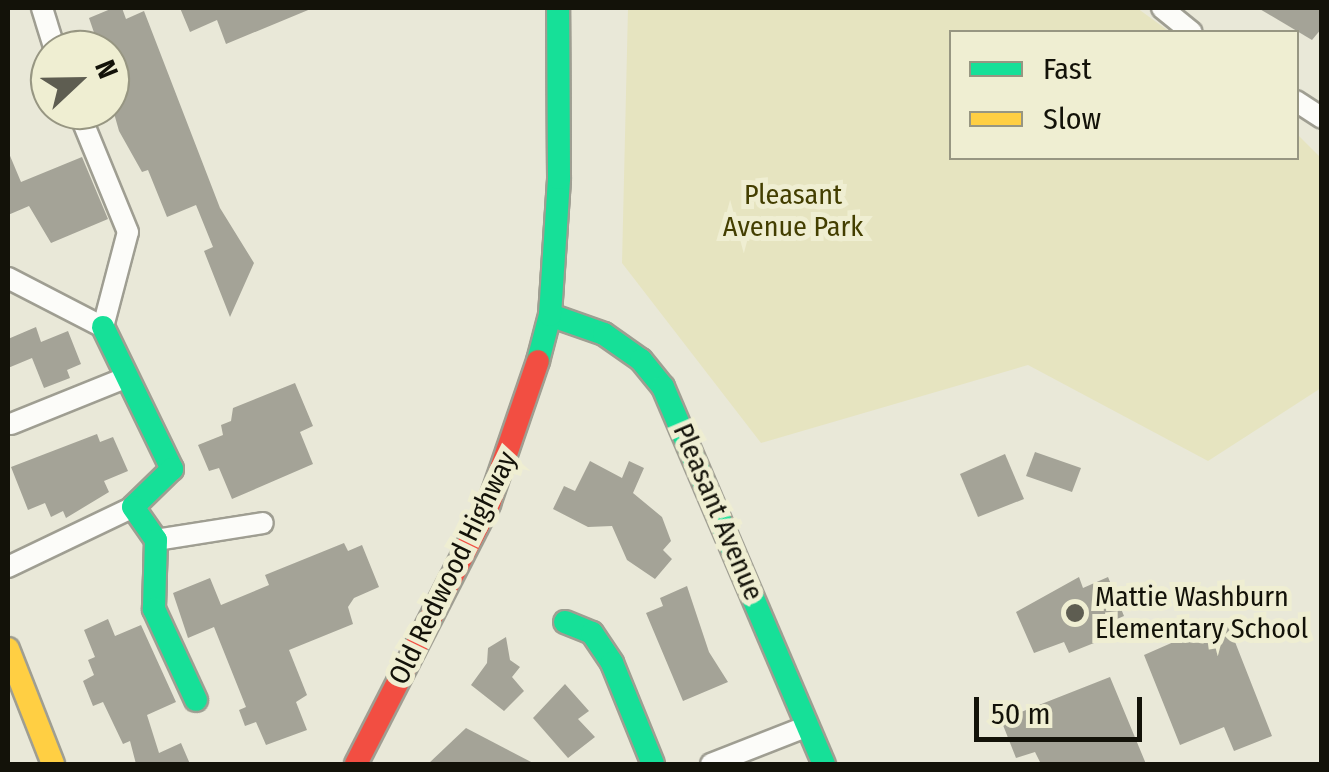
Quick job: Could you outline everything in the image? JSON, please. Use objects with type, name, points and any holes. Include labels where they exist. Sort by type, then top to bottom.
[{"type":"street","name":"Old Redwood Highway","points":[[356,764],[489,504],[526,410],[550,315],[560,178],[558,8]]},
{"type":"street","points":[[1162,8],[1190,30]]},
{"type":"street","points":[[1299,103],[1322,118]]},
{"type":"street","points":[[8,567],[134,507],[172,469],[103,328],[128,232],[86,130]]},
{"type":"street","points":[[8,278],[103,328]]},
{"type":"street","name":"Pleasant Avenue","points":[[550,315],[604,334],[641,360],[663,386],[824,764]]},
{"type":"street","points":[[11,424],[125,378]]},
{"type":"street","points":[[134,507],[156,540],[154,609],[196,700]]},
{"type":"street","points":[[156,540],[264,523]]},
{"type":"street","points":[[566,622],[592,633],[612,663],[653,764]]},
{"type":"street","points":[[8,648],[53,764]]},
{"type":"street","points":[[711,764],[808,726]]},
{"type":"green space","name":"Pleasant Avenue Park","points":[[628,8],[1137,8],[1167,30],[949,30],[949,160],[1299,160],[1299,136],[1321,158],[1321,388],[1208,461],[1028,365],[761,443],[622,263]]},
{"type":"building","points":[[113,8],[122,8],[126,19],[144,11],[220,208],[254,263],[230,317],[204,251],[213,247],[196,205],[167,217],[148,170],[142,172],[119,131],[130,130],[130,30],[93,30],[89,18]]},
{"type":"building","points":[[180,8],[313,8],[226,44],[217,20],[190,32]]},
{"type":"building","points":[[1258,8],[1322,8],[1322,28],[1312,40]]},
{"type":"building","points":[[8,151],[21,182],[82,157],[108,219],[51,243],[29,206],[8,215]]},
{"type":"building","points":[[36,327],[41,342],[68,331],[81,364],[67,370],[70,378],[44,388],[32,358],[8,368],[8,339]]},
{"type":"building","points":[[295,383],[313,426],[300,432],[313,464],[232,499],[219,468],[209,471],[198,445],[223,435],[221,425],[231,421],[233,408]]},
{"type":"building","points":[[97,434],[100,442],[113,437],[128,471],[104,481],[109,492],[66,518],[63,511],[51,517],[45,503],[28,510],[11,467]]},
{"type":"building","points":[[1035,452],[1081,468],[1072,492],[1026,476]]},
{"type":"building","points":[[1005,454],[1024,499],[978,517],[960,474]]},
{"type":"building","points":[[590,461],[622,478],[629,461],[644,468],[633,493],[662,517],[671,541],[663,550],[672,559],[655,579],[627,560],[612,526],[588,527],[553,509],[564,486],[575,491]]},
{"type":"building","points":[[344,543],[348,551],[362,545],[379,587],[354,598],[348,607],[353,624],[289,650],[307,695],[296,702],[307,730],[266,745],[256,722],[245,726],[239,710],[246,707],[214,627],[188,638],[173,593],[210,578],[221,605],[269,585],[265,575]]},
{"type":"building","points":[[1079,577],[1083,588],[1108,577],[1124,616],[1094,629],[1099,641],[1069,653],[1064,642],[1034,653],[1016,612]]},
{"type":"building","points":[[687,586],[709,652],[728,682],[683,701],[646,613],[663,606],[660,598]]},
{"type":"building","points":[[108,619],[115,636],[141,625],[176,702],[147,715],[159,753],[181,743],[190,764],[136,764],[130,741],[123,744],[103,702],[93,706],[83,681],[94,675],[88,660],[95,657],[84,630]]},
{"type":"building","points":[[1226,619],[1272,736],[1234,751],[1224,727],[1180,745],[1144,655]]},
{"type":"building","points":[[506,637],[510,660],[520,667],[512,677],[524,691],[504,711],[471,685],[487,663],[488,648]]},
{"type":"building","points":[[1110,677],[1146,764],[1041,764],[1035,752],[1016,758],[1001,720]]},
{"type":"building","points":[[565,684],[589,711],[578,719],[595,737],[568,758],[533,718]]},
{"type":"building","points":[[466,728],[535,764],[428,764]]},
{"type":"traffic: fast","points":[[538,361],[550,315],[559,178],[558,8]]},
{"type":"traffic: fast","points":[[550,315],[604,334],[641,360],[663,387],[824,764]]},
{"type":"traffic: fast","points":[[103,327],[172,469],[133,507],[156,540],[154,609],[196,700]]},
{"type":"traffic: fast","points":[[565,622],[592,633],[612,663],[653,764]]},
{"type":"traffic: slow","points":[[8,649],[53,764]]},
{"type":"traffic: jam","points":[[356,764],[489,504],[538,361]]},
{"type":"place","name":"Mattie Washburn Elementary School","points":[[1075,613]]}]
